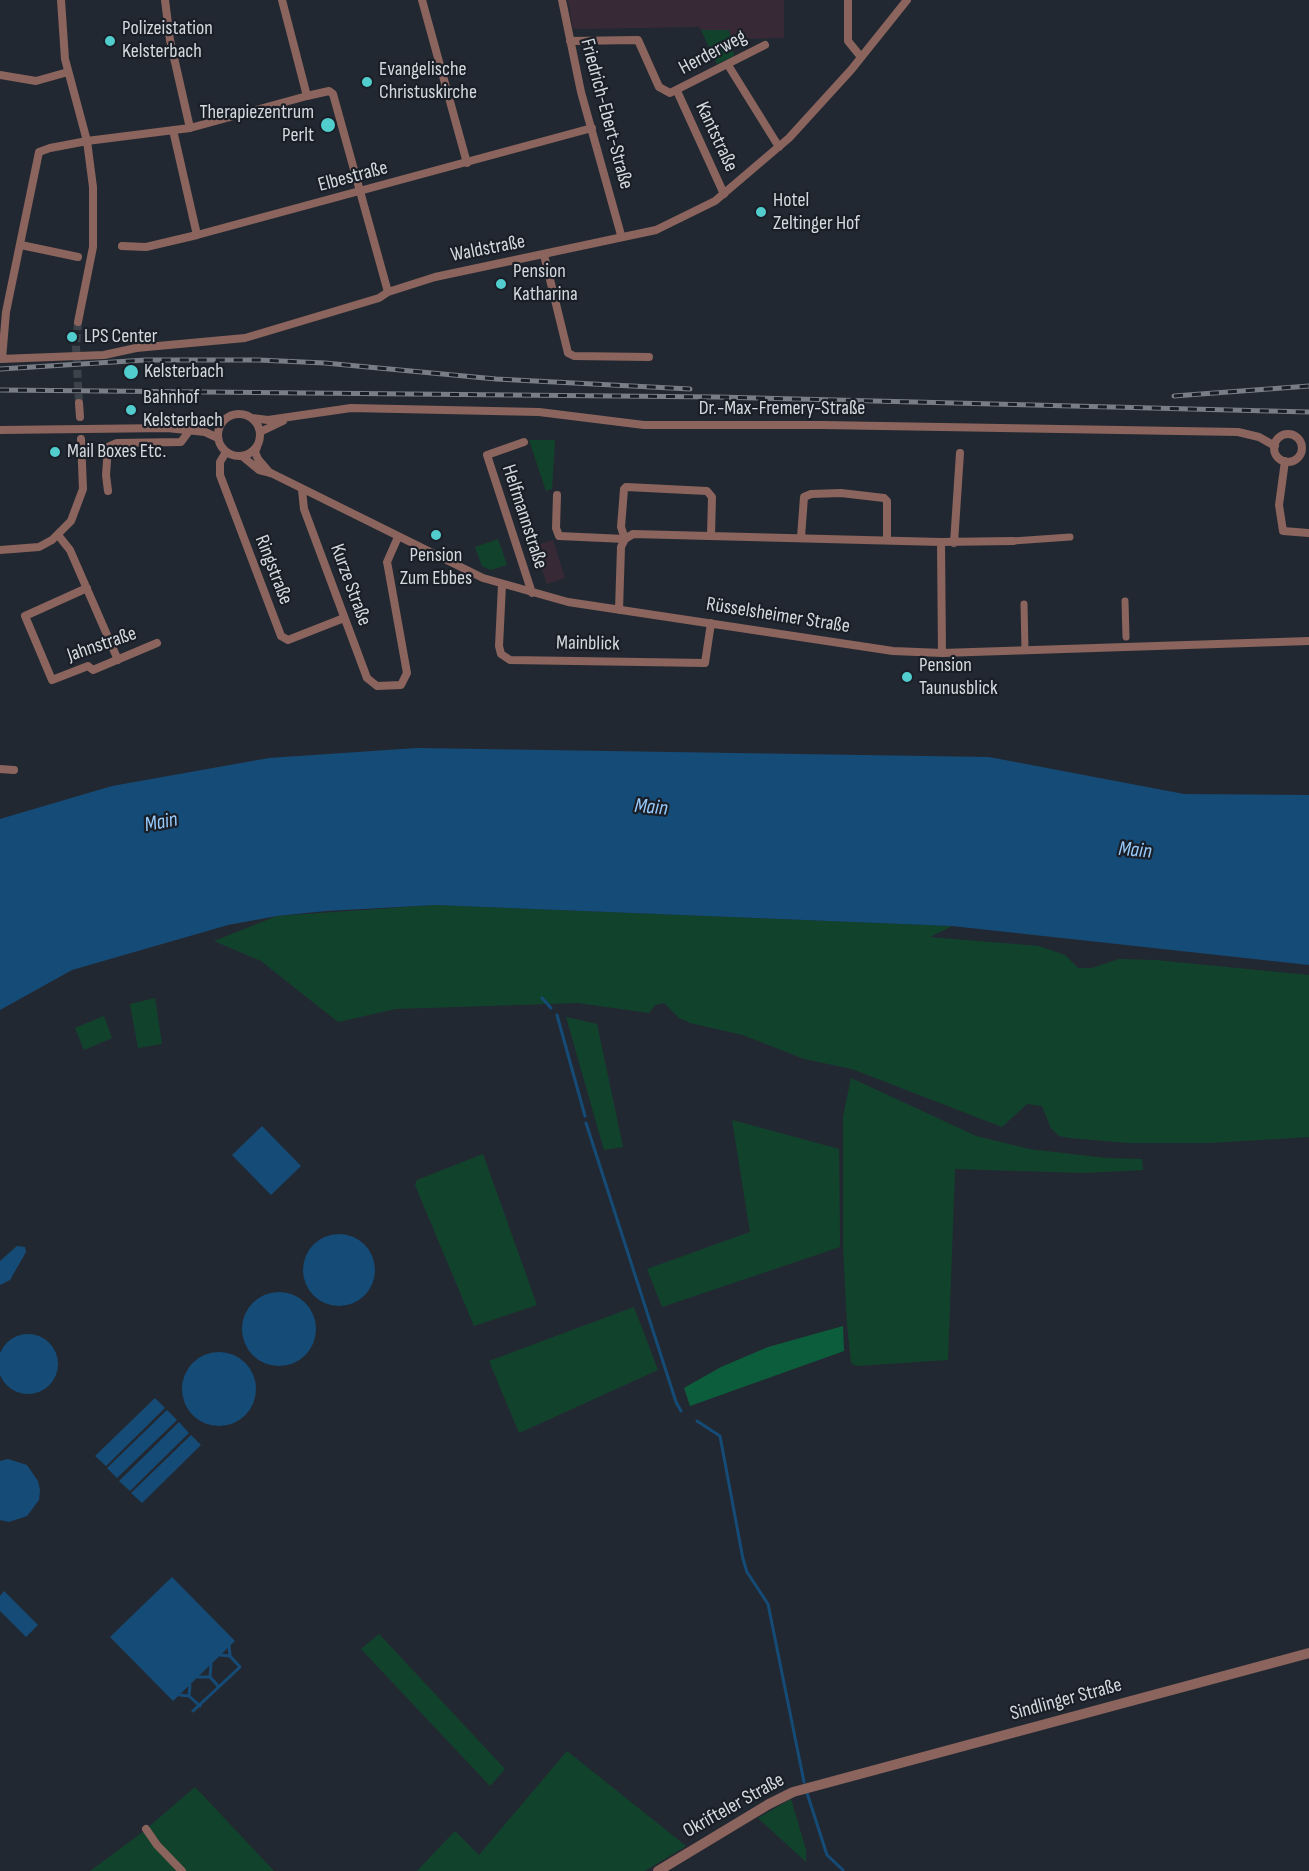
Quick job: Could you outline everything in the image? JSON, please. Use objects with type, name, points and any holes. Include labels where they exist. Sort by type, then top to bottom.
[{"type":"street","points":[[61,0],[68,72],[87,141],[93,187],[94,233],[78,322]]},
{"type":"street","points":[[165,0],[170,40],[190,128]]},
{"type":"street","points":[[282,0],[307,96]]},
{"type":"street","points":[[422,0],[467,163]]},
{"type":"street","name":"Friedrich-Ebert-Straße","points":[[562,0],[570,41],[621,236]]},
{"type":"street","points":[[848,0],[848,41],[861,57]]},
{"type":"street","name":"Waldstraße","points":[[1,359],[104,355],[136,348],[222,338],[231,340],[316,318],[379,298],[388,292],[451,273],[656,230],[700,209],[724,194],[778,147],[808,119],[907,0]]},
{"type":"street","name":"Kantstraße","points":[[570,41],[638,40],[659,87],[670,93],[677,91],[724,194]]},
{"type":"street","name":"Herderweg","points":[[677,91],[765,45]]},
{"type":"street","points":[[728,64],[778,147]]},
{"type":"street","points":[[0,75],[36,81],[68,72]]},
{"type":"street","points":[[1,359],[6,312],[39,153],[50,147],[190,128],[329,91],[333,94],[388,292]]},
{"type":"street","name":"Elbestraße","points":[[122,246],[146,247],[197,235],[592,128]]},
{"type":"street","points":[[173,130],[197,235]]},
{"type":"street","points":[[21,245],[78,257]]},
{"type":"street","points":[[544,255],[568,353],[574,356],[649,357]]},
{"type":"street","points":[[79,403],[80,417]]},
{"type":"street","name":"Dr.-Max-Fremery-Straße","points":[[252,418],[261,421],[351,408],[555,413],[644,425],[1238,432],[1259,437],[1275,446]]},
{"type":"street","points":[[0,430],[167,428],[222,421],[240,413],[252,418],[260,432],[257,446],[242,456],[226,452],[218,438],[205,432],[167,428]]},
{"type":"street","name":"Dr.-Max-Fremery-Straße","points":[[260,432],[289,418]]},
{"type":"street","points":[[218,438],[222,421]]},
{"type":"street","points":[[108,491],[106,450],[110,446],[128,443],[181,442],[189,431]]},
{"type":"street","points":[[1286,434],[1305,441],[1295,460],[1285,461],[1277,456],[1275,446],[1277,440],[1286,434]]},
{"type":"street","points":[[0,550],[21,551],[39,547],[58,535],[71,521],[81,502],[84,476],[81,439]]},
{"type":"street","name":"Helfmannstraße","points":[[524,442],[487,455],[532,593]]},
{"type":"street","name":"Rüsselsheimer Straße","points":[[257,446],[255,452],[258,459],[271,473]]},
{"type":"street","name":"Ringstraße","points":[[226,452],[220,462],[220,475],[281,636],[288,639],[344,618]]},
{"type":"street","points":[[954,543],[960,453]]},
{"type":"street","name":"Rüsselsheimer Straße","points":[[242,456],[259,470],[271,473],[398,537],[502,585],[619,610],[893,651],[942,653],[1309,641]]},
{"type":"street","points":[[1285,461],[1280,505],[1283,531],[1309,533]]},
{"type":"street","points":[[625,539],[621,527],[626,487],[707,491],[712,497],[711,536]]},
{"type":"street","name":"Kurze Straße","points":[[302,490],[304,509],[344,618],[367,678],[377,686],[401,685],[408,673],[387,561],[398,537]]},
{"type":"street","points":[[801,537],[804,497],[811,494],[842,493],[884,498],[887,501],[887,540]]},
{"type":"street","points":[[556,495],[556,528],[559,536],[625,539]]},
{"type":"street","points":[[619,610],[621,547],[625,539],[633,534],[954,543],[1070,537]]},
{"type":"street","points":[[58,535],[70,550],[118,660]]},
{"type":"street","points":[[941,542],[942,653]]},
{"type":"street","name":"Mainblick","points":[[502,585],[499,646],[501,654],[510,660],[705,663],[711,623]]},
{"type":"street","name":"Jahnstraße","points":[[87,588],[28,614],[25,620],[52,680],[88,666],[93,670],[157,643]]},
{"type":"street","points":[[1125,601],[1126,637]]},
{"type":"street","points":[[1024,604],[1025,650]]},
{"type":"street","points":[[0,769],[14,770]]},
{"type":"street","name":"Sindlinger Straße","points":[[832,1780],[1309,1653]]},
{"type":"street","name":"Okrifteler Straße","points":[[658,1871],[769,1804],[793,1792],[832,1780]]},
{"type":"street","points":[[146,1829],[156,1845],[182,1871]]},
{"type":"shaded area","points":[[568,0],[784,0],[784,38],[731,39],[729,30],[701,30],[699,27],[573,29]]},
{"type":"shaded area","points":[[553,540],[565,578],[547,584],[534,546]]},
{"type":"green space","points":[[701,30],[729,30],[734,56],[717,64]]},
{"type":"green space","points":[[529,440],[555,440],[552,489],[546,491]]},
{"type":"green space","points":[[498,539],[507,565],[491,570],[482,566],[475,547]]},
{"type":"green space","points":[[436,905],[952,926],[930,937],[1039,946],[1065,955],[1078,968],[1092,968],[1119,959],[1155,960],[1309,975],[1309,1137],[1209,1143],[1129,1143],[1070,1138],[1059,1136],[1051,1128],[1042,1106],[1027,1104],[1002,1127],[852,1069],[804,1059],[743,1035],[690,1023],[679,1018],[664,1003],[655,1005],[649,1013],[578,1003],[395,1009],[338,1022],[261,961],[214,941],[277,916]]},
{"type":"green space","points":[[155,998],[162,1044],[138,1048],[130,1004]]},
{"type":"green space","points":[[104,1016],[112,1038],[84,1050],[75,1028]]},
{"type":"green space","points":[[566,1017],[597,1024],[623,1147],[604,1150]]},
{"type":"green space","points":[[851,1078],[976,1136],[1029,1149],[1106,1158],[1142,1159],[1143,1170],[1084,1173],[955,1169],[948,1360],[856,1366],[851,1363],[843,1246],[843,1117]]},
{"type":"green space","points":[[732,1120],[839,1149],[840,1247],[662,1307],[647,1269],[750,1232]]},
{"type":"green space","points":[[483,1154],[537,1305],[474,1326],[415,1185],[417,1180]]},
{"type":"green space","points":[[634,1307],[658,1370],[519,1433],[489,1361]]},
{"type":"green space","points":[[843,1326],[844,1351],[690,1406],[684,1388],[721,1367],[768,1347]]},
{"type":"green space","points":[[379,1634],[505,1769],[490,1786],[361,1649]]},
{"type":"green space","points":[[567,1751],[686,1846],[645,1871],[417,1871],[455,1831],[479,1855]]},
{"type":"green space","points":[[195,1787],[274,1871],[90,1871],[144,1831]]},
{"type":"green space","points":[[791,1799],[806,1850],[806,1862],[758,1818]]},
{"type":"water","name":"Main","points":[[417,748],[989,757],[1184,794],[1309,795],[1309,965],[952,926],[436,905],[326,911],[277,916],[228,925],[72,970],[0,1010],[0,819],[112,786],[269,758]]},
{"type":"water","points":[[262,1126],[301,1166],[271,1195],[232,1155]]},
{"type":"water","points":[[339,1234],[359,1240],[369,1250],[375,1270],[369,1290],[359,1300],[339,1306],[319,1300],[309,1290],[303,1270],[309,1250],[319,1240]]},
{"type":"water","points":[[17,1246],[25,1247],[26,1252],[10,1280],[0,1285],[0,1261]]},
{"type":"water","points":[[279,1292],[293,1295],[305,1303],[313,1315],[316,1329],[313,1343],[305,1355],[293,1363],[279,1366],[265,1363],[253,1355],[245,1343],[242,1329],[245,1315],[253,1303],[265,1295]]},
{"type":"water","points":[[22,1334],[34,1334],[45,1339],[53,1347],[58,1364],[56,1376],[45,1389],[34,1394],[22,1394],[11,1389],[3,1381],[-2,1370],[-2,1358],[3,1347],[11,1339]]},
{"type":"water","points":[[219,1352],[233,1355],[245,1363],[253,1375],[256,1389],[253,1403],[245,1415],[233,1423],[219,1426],[205,1423],[193,1415],[185,1403],[182,1389],[185,1375],[193,1363],[205,1355]]},
{"type":"water","points":[[155,1398],[165,1408],[106,1466],[95,1456]]},
{"type":"water","points":[[167,1410],[177,1420],[117,1478],[107,1468]]},
{"type":"water","points":[[179,1422],[189,1433],[130,1491],[119,1481]]},
{"type":"water","points":[[191,1435],[201,1445],[142,1503],[131,1493]]},
{"type":"water","points":[[8,1459],[27,1465],[38,1481],[40,1490],[39,1500],[27,1516],[9,1522],[0,1520],[0,1461]]},
{"type":"water","points":[[172,1577],[235,1641],[173,1701],[110,1637]]},
{"type":"water","points":[[4,1591],[38,1625],[26,1637],[0,1611],[0,1596]]},
{"type":"waterway","points":[[542,998],[551,1008]]},
{"type":"waterway","points":[[557,1015],[585,1116]]},
{"type":"waterway","points":[[586,1123],[676,1402],[681,1411]]},
{"type":"waterway","points":[[697,1421],[720,1436],[743,1559],[747,1572],[768,1604],[804,1782]]},
{"type":"waterway","points":[[229,1646],[230,1656]]},
{"type":"waterway","points":[[193,1711],[240,1667],[230,1656],[220,1655]]},
{"type":"waterway","points":[[210,1677],[211,1664]]},
{"type":"waterway","points":[[198,1677],[210,1677],[219,1687]]},
{"type":"waterway","points":[[189,1696],[190,1685]]},
{"type":"waterway","points":[[180,1695],[189,1696],[200,1706]]},
{"type":"waterway","points":[[807,1793],[827,1855],[843,1870]]},
{"type":"tunnel","points":[[78,322],[76,346],[79,403]]},
{"type":"railway","points":[[0,369],[146,360],[258,360],[325,363],[496,379],[690,389]]},
{"type":"railway","points":[[1174,396],[1309,386]]},
{"type":"railway","points":[[0,390],[717,397],[1309,412]]},
{"type":"place","name":"Polizeistation Kelsterbach","points":[[110,41]]},
{"type":"place","name":"Evangelische Christuskirche","points":[[367,82]]},
{"type":"place","name":"Therapiezentrum Perlt","points":[[328,125]]},
{"type":"place","name":"Hotel Zeltinger Hof","points":[[761,212]]},
{"type":"place","name":"Pension Katharina","points":[[501,284]]},
{"type":"place","name":"LPS Center","points":[[72,337]]},
{"type":"place","name":"Kelsterbach","points":[[131,372]]},
{"type":"place","name":"Bahnhof Kelsterbach","points":[[131,410]]},
{"type":"place","name":"Mail Boxes Etc.","points":[[55,452]]},
{"type":"place","name":"Pension Zum Ebbes","points":[[436,535]]},
{"type":"place","name":"Pension Taunusblick","points":[[907,677]]}]
